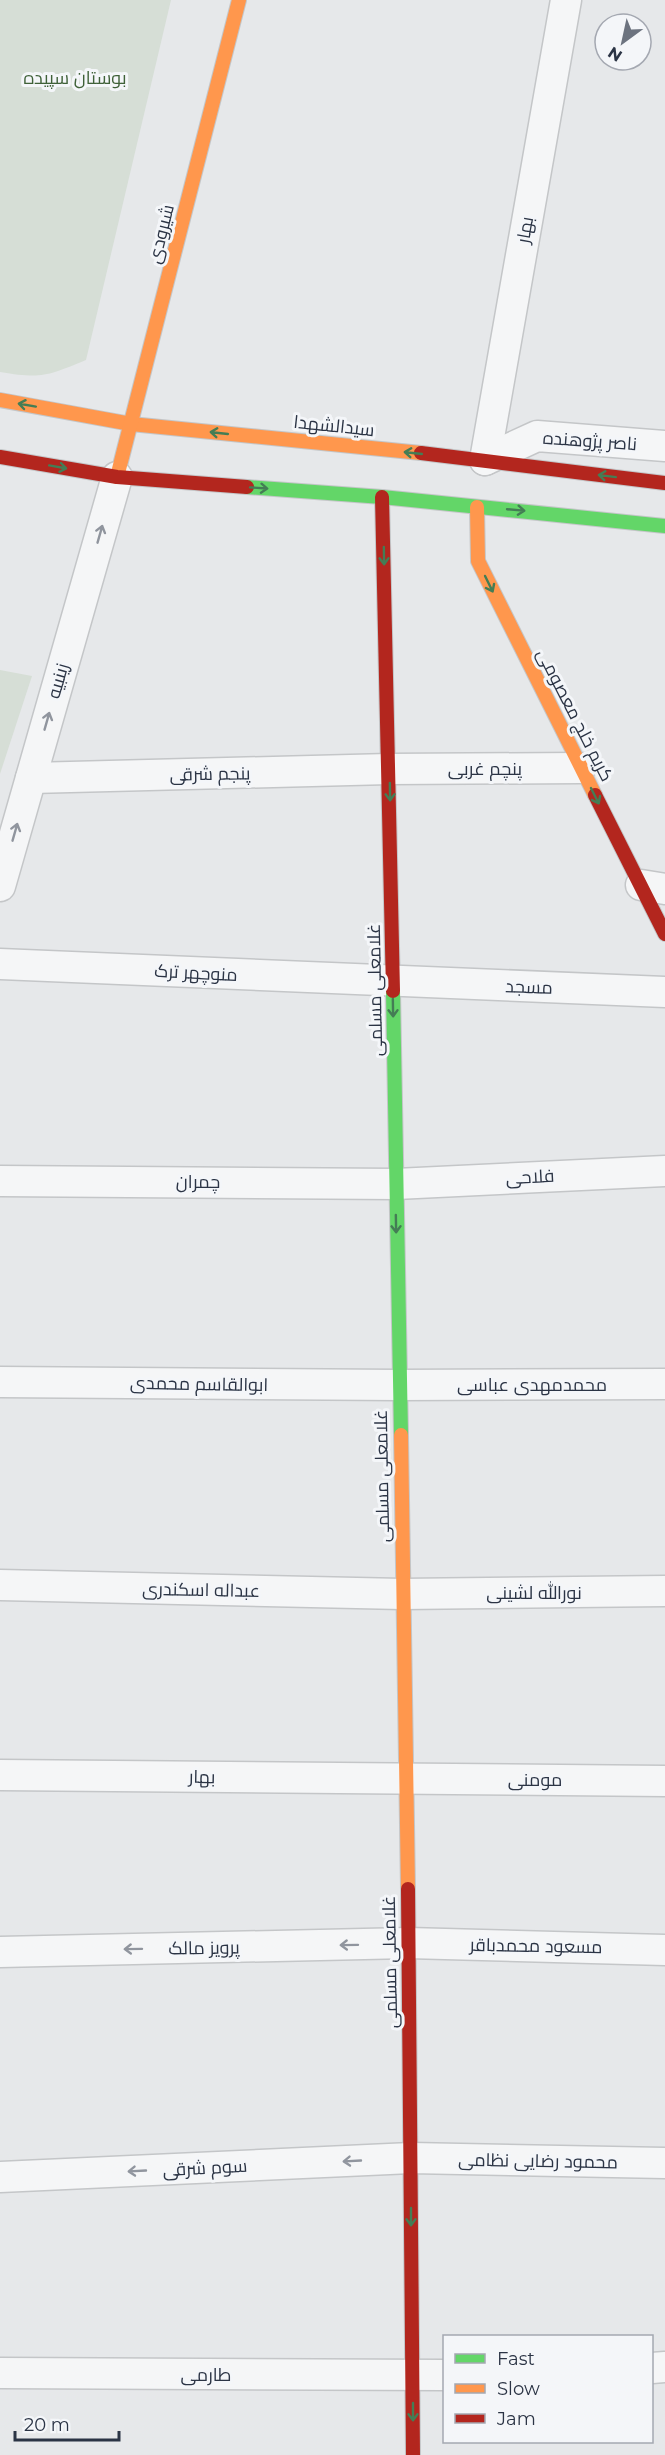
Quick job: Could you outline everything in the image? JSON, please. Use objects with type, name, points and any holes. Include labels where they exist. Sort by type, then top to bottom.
[{"type":"street","name":"شیرودی","points":[[117,477],[239,0]]},
{"type":"street","name":"بهار","points":[[485,460],[566,0]]},
{"type":"street","name":"سیدالشهدا","points":[[0,400],[130,424],[485,460],[665,483]]},
{"type":"street","name":"ناصر پژوهنده","points":[[485,460],[537,436],[665,446]]},
{"type":"street","points":[[0,457],[117,477],[382,497],[665,526]]},
{"type":"street","name":"زینبیه","points":[[0,886],[117,477]]},
{"type":"street","name":"غلامعلی مسلمی","points":[[382,497],[393,982],[411,2158],[413,2455]]},
{"type":"street","name":"کریم خلج معصومی","points":[[477,507],[478,561],[580,768],[653,887],[665,934]]},
{"type":"street","name":"پنچم غربی","points":[[389,769],[580,768]]},
{"type":"street","name":"پنجم شرقی","points":[[31,778],[389,769]]},
{"type":"street","name":"منوچهر ترک","points":[[0,964],[393,982]]},
{"type":"street","name":"مسجد","points":[[393,982],[665,992]]},
{"type":"street","name":"فلاحی","points":[[396,1184],[665,1171]]},
{"type":"street","name":"چمران","points":[[0,1181],[396,1184]]},
{"type":"street","name":"ابوالقاسم محمدی","points":[[0,1382],[399,1386]]},
{"type":"street","name":"محمدمهدی عباسی","points":[[399,1386],[665,1384]]},
{"type":"street","name":"عبداله اسکندری","points":[[0,1586],[402,1594]]},
{"type":"street","name":"نورالله لشینی","points":[[402,1594],[665,1592]]},
{"type":"street","name":"بهار","points":[[0,1774],[405,1779]]},
{"type":"street","name":"مومنی","points":[[405,1779],[665,1781]]},
{"type":"street","name":"مسعود محمدباقر","points":[[408,1943],[665,1950]]},
{"type":"street","name":"پرویز مالک","points":[[0,1952],[408,1943]]},
{"type":"street","name":"محمود رضایی نظامی","points":[[411,2158],[665,2163]]},
{"type":"street","name":"سوم شرقی","points":[[0,2177],[411,2158]]},
{"type":"street","name":"طارمی","points":[[0,2373],[443,2375]]},
{"type":"green space","name":"بوستان سپیده","points":[[0,0],[171,0],[86,360],[44,375],[0,372]]},
{"type":"green space","points":[[0,670],[32,676],[0,774]]},
{"type":"traffic: fast","points":[[247,487],[382,497],[665,526]]},
{"type":"traffic: fast","points":[[393,991],[401,1435]]},
{"type":"traffic: slow","points":[[117,477],[239,0]]},
{"type":"traffic: slow","points":[[0,400],[131,424],[421,453]]},
{"type":"traffic: slow","points":[[477,507],[478,561],[595,795]]},
{"type":"traffic: slow","points":[[401,1435],[408,1889]]},
{"type":"traffic: jam","points":[[421,453],[665,483]]},
{"type":"traffic: jam","points":[[0,457],[117,477],[247,487]]},
{"type":"traffic: jam","points":[[382,497],[393,991]]},
{"type":"traffic: jam","points":[[595,795],[665,934]]},
{"type":"traffic: jam","points":[[408,1889],[413,2455]]}]
